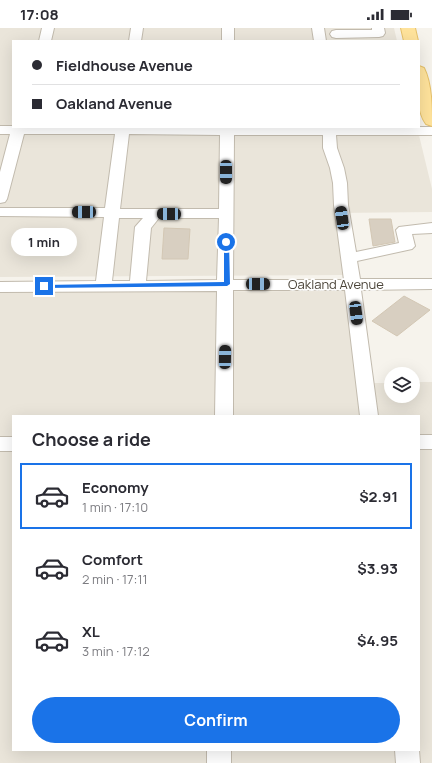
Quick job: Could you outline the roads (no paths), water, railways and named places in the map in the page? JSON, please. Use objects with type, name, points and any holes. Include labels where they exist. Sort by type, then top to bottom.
[{"type":"main road","points":[[408,28],[411,40]]},
{"type":"main road","points":[[420,75],[432,121]]},
{"type":"street","points":[[44,40],[48,28]]},
{"type":"street","points":[[135,40],[137,28]]},
{"type":"street","points":[[228,28],[228,40]]},
{"type":"street","points":[[318,28],[320,40]]},
{"type":"street","points":[[336,34],[379,33],[378,28]]},
{"type":"street","points":[[0,200],[19,129]]},
{"type":"street","points":[[103,286],[123,129]]},
{"type":"street","points":[[224,415],[227,284],[227,129]]},
{"type":"street","points":[[330,129],[330,148],[337,168],[369,415]]},
{"type":"street","points":[[0,130],[330,129],[432,131]]},
{"type":"street","points":[[0,212],[226,214]]},
{"type":"street","points":[[138,285],[143,227],[155,213]]},
{"type":"street","points":[[349,258],[370,255],[407,246],[404,230],[432,228]]},
{"type":"street","name":"Oakland Avenue","points":[[0,287],[227,284],[432,284]]},
{"type":"street","points":[[420,442],[432,442]]},
{"type":"street","points":[[0,444],[12,444]]},
{"type":"street","points":[[219,751],[219,763]]},
{"type":"street","points":[[407,751],[408,763]]}]
